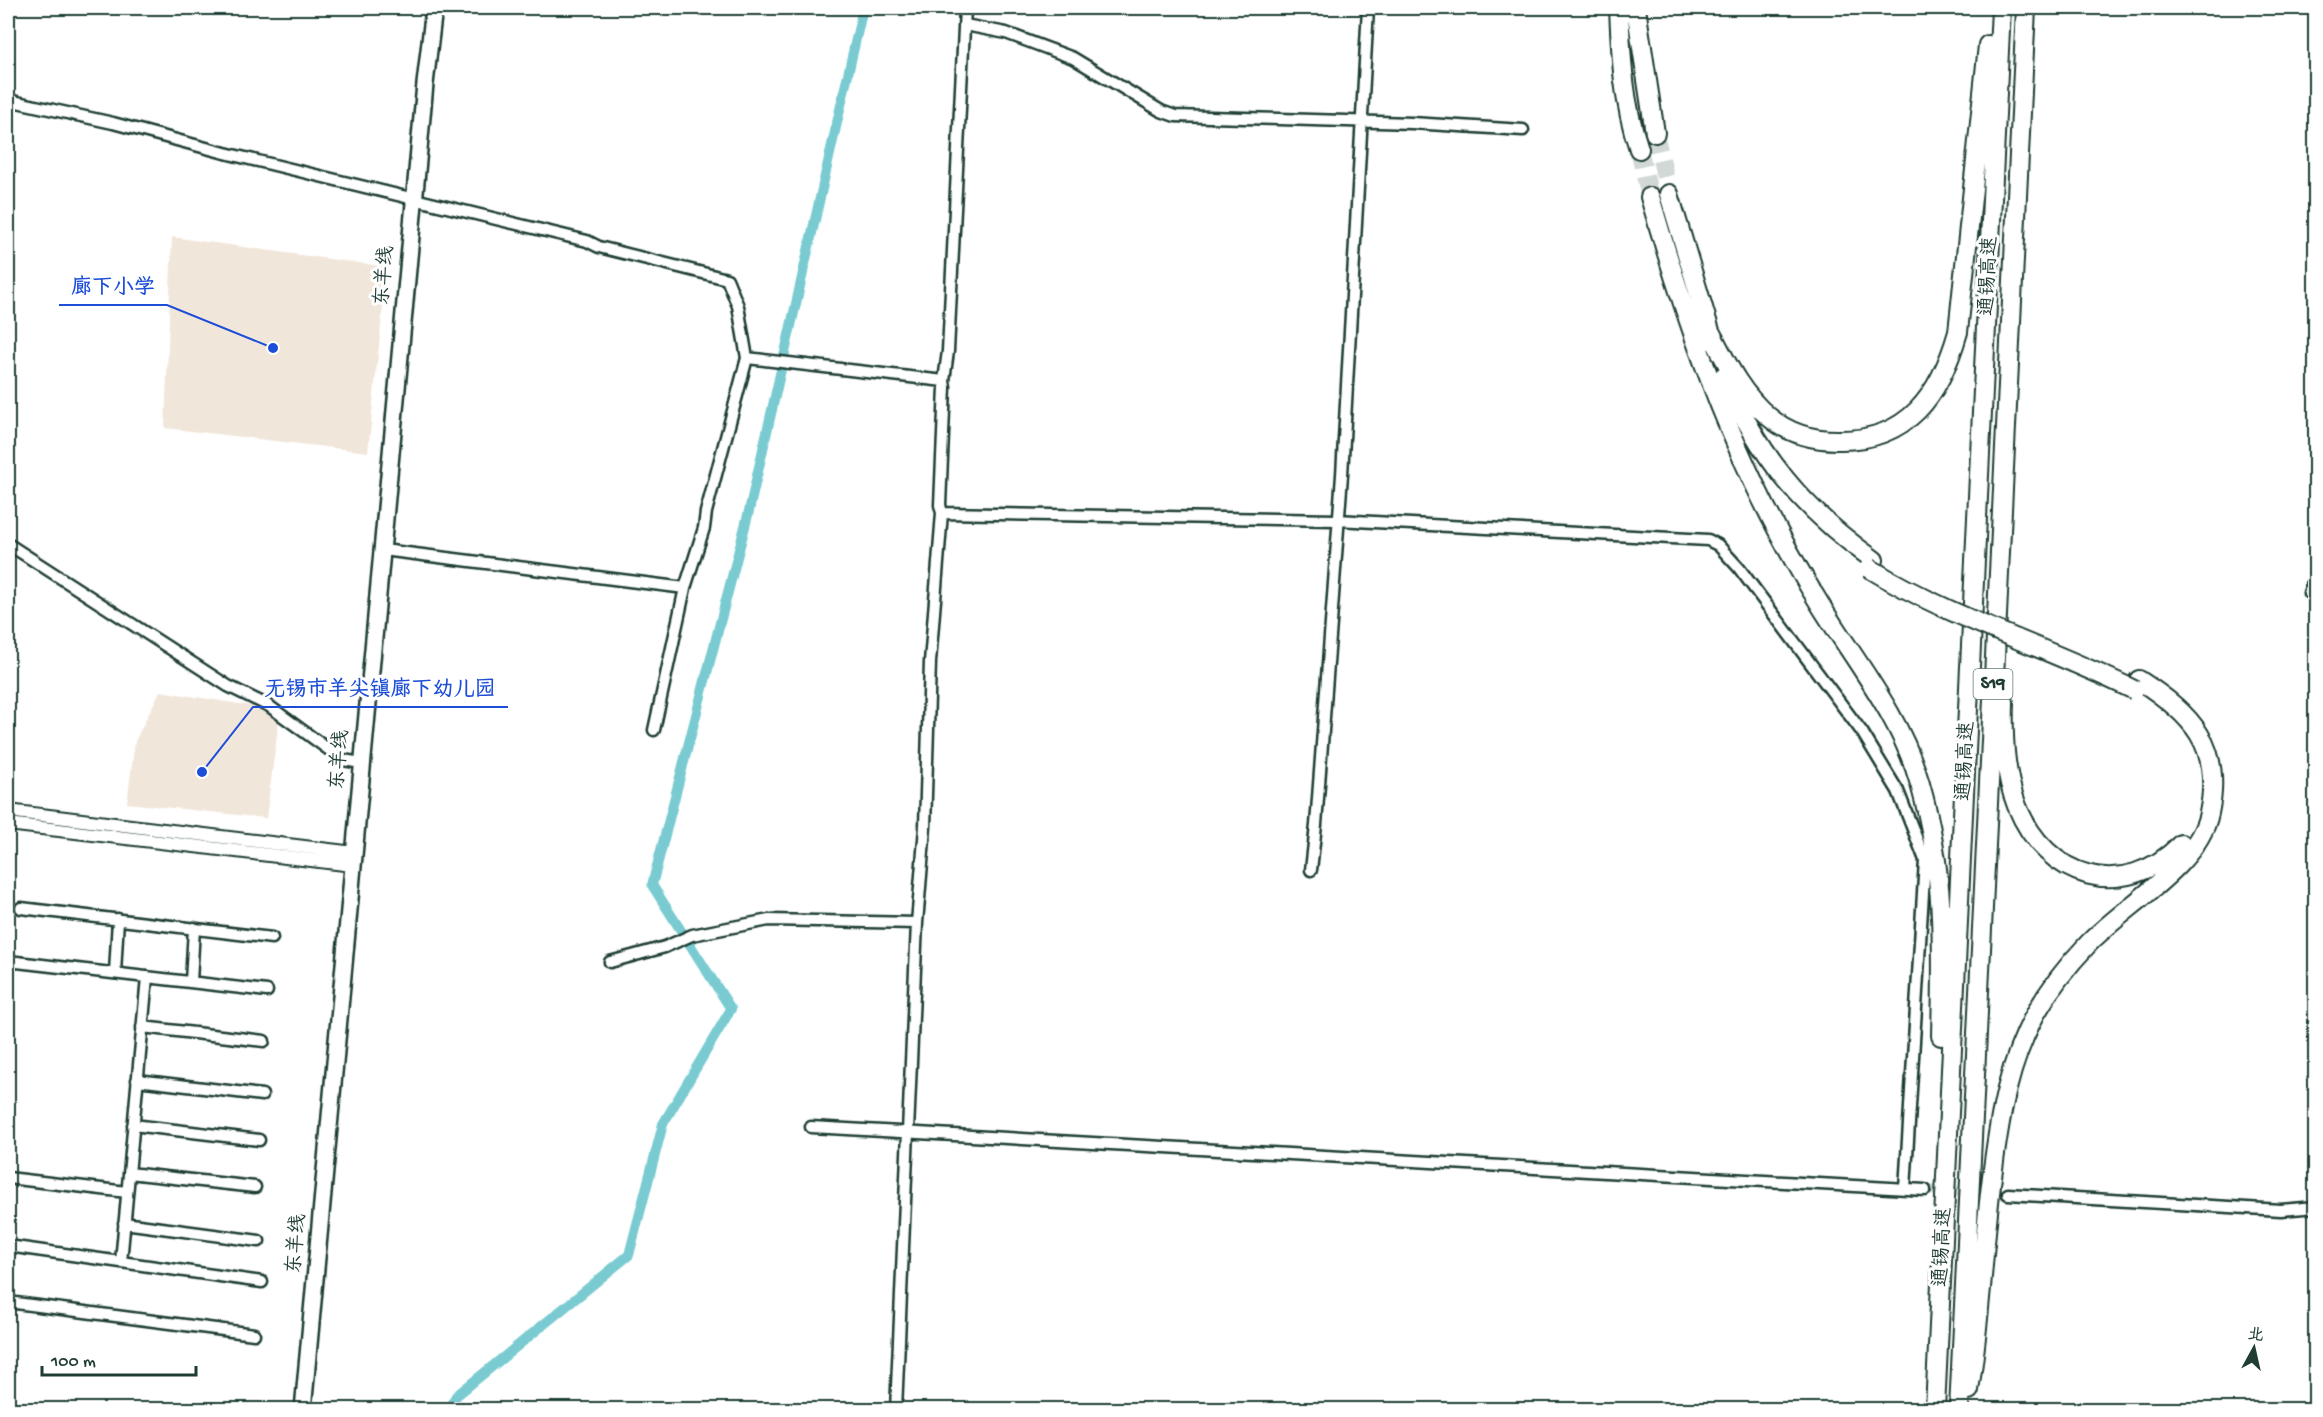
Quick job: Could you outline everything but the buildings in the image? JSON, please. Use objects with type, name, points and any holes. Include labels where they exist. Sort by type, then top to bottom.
[{"type":"highway","points":[[1619,8],[1622,76],[1639,149]]},
{"type":"highway","points":[[1636,8],[1655,133]]},
{"type":"highway","points":[[1704,338],[1754,402],[1777,423],[1804,436],[1850,441],[1869,438],[1904,422],[1920,408],[1943,376],[1958,332],[1992,8]]},
{"type":"highway","name":"通锡高速","points":[[1935,1410],[2001,8]]},
{"type":"highway","name":"通锡高速","points":[[1959,1410],[1967,1361],[2007,398],[2026,8]]},
{"type":"highway","points":[[1669,194],[1725,418],[1778,532],[1821,606],[1892,717],[1919,782],[1936,848],[1943,939],[1941,1070],[1943,1249]]},
{"type":"highway","points":[[1650,196],[1673,277],[1749,428],[1785,481],[1871,564],[1941,595],[2109,665],[2178,719],[2191,737],[2200,756],[2204,776],[2203,796],[2192,830],[2168,858],[2134,875],[2115,878],[2096,877],[2079,872],[2058,860],[2041,845],[2026,826],[2010,784],[2004,721],[2007,398]]},
{"type":"highway","points":[[1966,1410],[1967,1361],[1997,1134],[2010,1073],[2022,1040],[2049,991],[2070,965],[2089,943],[2161,881],[2190,852],[2203,833],[2209,815],[2212,776],[2210,758],[2202,738],[2186,715],[2167,698],[2137,685]]},
{"type":"main road","name":"东羊线","points":[[303,1410],[414,198],[434,8]]},
{"type":"street","points":[[896,1410],[916,923],[925,827],[930,662],[942,513],[940,505],[944,381],[948,351],[965,8]]},
{"type":"street","points":[[1311,870],[1342,463],[1368,8]]},
{"type":"street","points":[[965,24],[1006,33],[1073,58],[1161,111],[1175,116],[1522,130]]},
{"type":"street","points":[[8,100],[113,123],[727,279],[738,306],[747,358],[706,512],[704,528],[685,588],[654,730]]},
{"type":"street","points":[[747,358],[944,381]]},
{"type":"street","points":[[942,513],[1337,520],[1708,540],[1718,545],[1739,568],[1862,732],[1898,791],[1925,860],[1905,1189]]},
{"type":"street","points":[[8,544],[228,686],[268,706],[344,760],[362,763]]},
{"type":"street","points":[[383,550],[685,588]]},
{"type":"street","points":[[2316,573],[2309,593],[2316,596]]},
{"type":"street","points":[[8,811],[354,859]]},
{"type":"street","points":[[8,824],[354,859]]},
{"type":"street","points":[[21,908],[272,938]]},
{"type":"street","points":[[115,974],[118,919]]},
{"type":"street","points":[[610,962],[665,947],[692,935],[769,920],[916,923]]},
{"type":"street","points":[[191,982],[194,928]]},
{"type":"street","points":[[8,961],[267,991]]},
{"type":"street","points":[[121,1262],[147,977]]},
{"type":"street","points":[[142,1027],[264,1041]]},
{"type":"street","points":[[137,1080],[262,1095]]},
{"type":"street","points":[[133,1125],[259,1140]]},
{"type":"street","points":[[811,1126],[1925,1190]]},
{"type":"street","points":[[129,1173],[255,1186]]},
{"type":"street","points":[[8,1178],[127,1192]]},
{"type":"street","points":[[2008,1194],[2281,1210],[2316,1207]]},
{"type":"street","points":[[124,1223],[259,1241]]},
{"type":"street","points":[[8,1246],[262,1282]]},
{"type":"street","points":[[8,1302],[254,1335]]},
{"type":"shaded area","points":[[172,237],[387,267],[368,452],[165,428]]},
{"type":"shaded area","points":[[160,691],[263,708],[279,720],[266,818],[127,803],[135,741]]},
{"type":"waterway","points":[[448,1410],[456,1396],[629,1255],[663,1124],[731,1009],[652,885],[749,511],[863,8]]},
{"type":"tunnel","points":[[1655,133],[1669,194]]},
{"type":"tunnel","points":[[1639,149],[1650,197]]},
{"type":"tunnel","points":[[1925,1190],[2008,1194]]},
{"type":"place","name":"廊下小学","points":[[273,348]]},
{"type":"place","name":"无锡市羊尖镇廊下幼儿园","points":[[202,772]]}]
